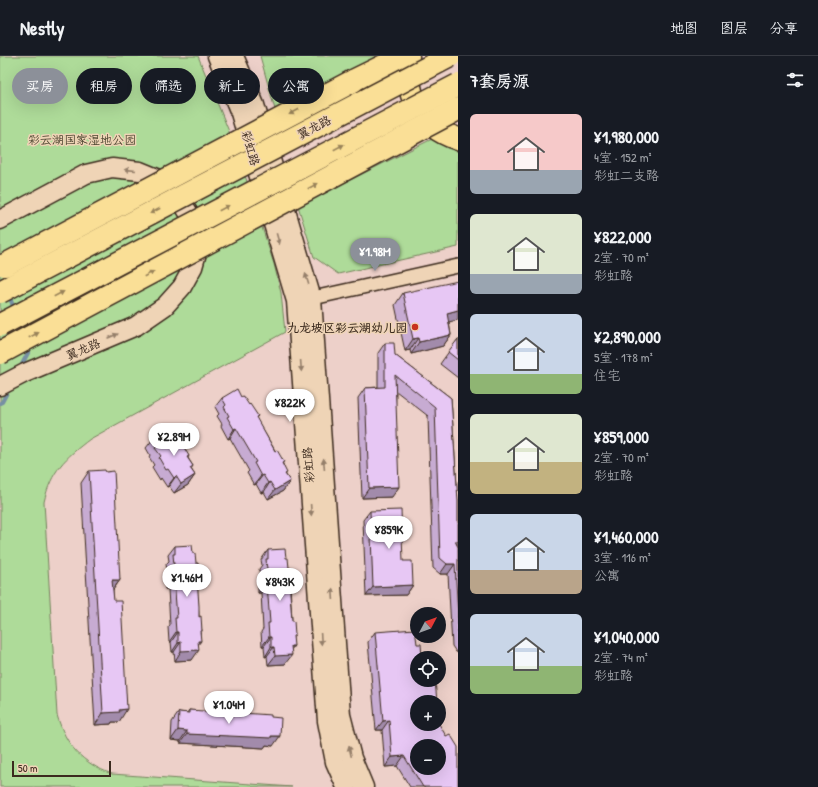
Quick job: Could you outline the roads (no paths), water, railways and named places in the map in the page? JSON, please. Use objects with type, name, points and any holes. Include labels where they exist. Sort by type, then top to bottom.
[{"type":"highway","points":[[353,81],[391,56]]},
{"type":"highway","points":[[0,267],[353,81],[404,56]]},
{"type":"highway","points":[[408,56],[410,91],[417,109],[430,124],[445,134],[458,139]]},
{"type":"highway","name":"翼龙路","points":[[5,289],[450,56]]},
{"type":"highway","points":[[0,325],[458,85]]},
{"type":"highway","points":[[0,353],[458,109]]},
{"type":"main road","name":"彩虹路","points":[[217,56],[240,113],[304,300],[326,721],[335,762],[346,787]]},
{"type":"main road","name":"彩虹路","points":[[234,56],[254,105],[304,300],[341,715],[352,758],[364,787]]},
{"type":"main road","name":"翼龙路","points":[[0,220],[86,174],[112,168],[140,170],[162,180],[177,194],[191,217],[199,246],[193,267],[182,287],[165,306],[136,326],[25,373],[0,386]]},
{"type":"street","points":[[304,300],[458,266]]},
{"type":"waterway","points":[[9,295],[14,309]]},
{"type":"waterway","points":[[20,368],[29,351],[28,346]]},
{"type":"waterway","points":[[0,403],[9,389]]},
{"type":"place","name":"九龙坡区彩云湖幼儿园","points":[[415,327]]},
{"type":"park label","name":"彩云湖国家湿地公园","points":[[82,139]]}]
